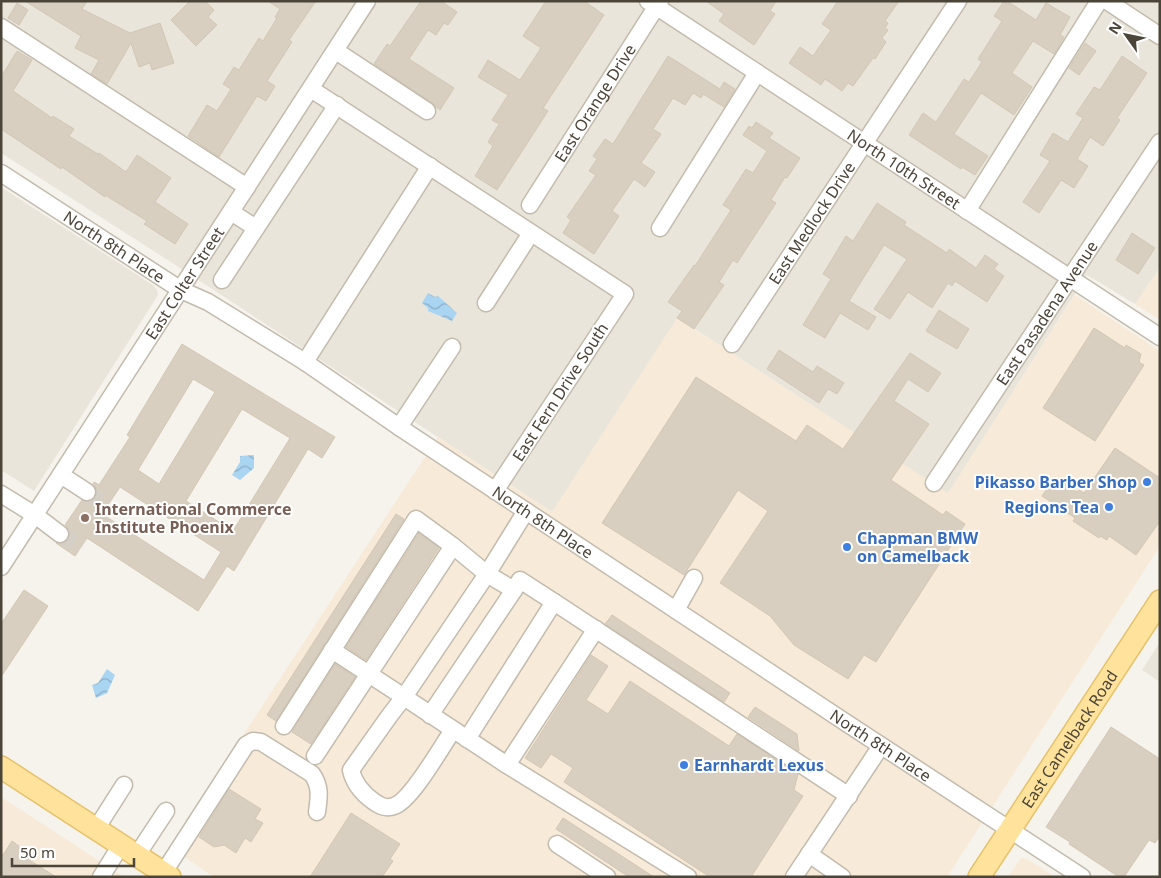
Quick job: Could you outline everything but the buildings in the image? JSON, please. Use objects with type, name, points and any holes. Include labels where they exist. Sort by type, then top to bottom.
[{"type":"main road","name":"East Camelback Road","points":[[979,877],[1160,601]]},
{"type":"main road","points":[[1,767],[167,875]]},
{"type":"street","name":"East Colter Street","points":[[1,567],[367,1]]},
{"type":"street","name":"East Medlock Drive","points":[[732,344],[958,1]]},
{"type":"street","points":[[968,211],[1099,1]]},
{"type":"street","points":[[1107,1],[1160,36]]},
{"type":"street","name":"North 10th Street","points":[[655,3],[864,144],[1160,337]]},
{"type":"street","name":"East Orange Drive","points":[[530,205],[655,3]]},
{"type":"street","points":[[1,27],[247,187]]},
{"type":"street","points":[[336,50],[426,111]]},
{"type":"street","points":[[660,228],[757,73]]},
{"type":"street","points":[[311,89],[531,233],[486,303]]},
{"type":"street","points":[[222,280],[337,105]]},
{"type":"street","name":"East Pasadena Avenue","points":[[934,484],[1160,142]]},
{"type":"street","points":[[305,362],[430,166]]},
{"type":"street","name":"North 8th Place","points":[[1,173],[181,290],[208,302],[305,362],[526,512],[1082,877]]},
{"type":"street","points":[[231,212],[256,228]]},
{"type":"street","name":"East Fern Drive South","points":[[495,491],[624,294],[531,233]]},
{"type":"street","points":[[399,427],[452,347]]},
{"type":"street","points":[[61,475],[87,492]]},
{"type":"street","points":[[1,494],[35,515],[60,534]]},
{"type":"street","points":[[453,730],[407,798],[394,806],[382,807],[367,797],[354,781],[351,770],[404,697],[487,574],[526,512]]},
{"type":"street","points":[[284,726],[416,519],[487,574],[514,590]]},
{"type":"street","points":[[315,756],[452,546]]},
{"type":"street","points":[[676,610],[694,578]]},
{"type":"street","points":[[430,715],[520,580],[849,796]]},
{"type":"street","points":[[467,739],[554,602]]},
{"type":"street","points":[[506,764],[596,629]]},
{"type":"street","points":[[332,650],[506,764],[688,877]]},
{"type":"street","points":[[167,875],[246,745],[253,742],[261,742],[312,774],[320,792],[317,812]]},
{"type":"street","points":[[794,877],[881,746]]},
{"type":"street","points":[[96,829],[124,786]]},
{"type":"street","points":[[101,877],[166,812]]},
{"type":"street","points":[[558,844],[607,877]]},
{"type":"street","points":[[809,854],[842,877]]},
{"type":"shaded area","points":[[1,1],[1160,1],[1160,268],[1135,304],[1087,275],[948,494],[681,320],[552,512],[1,153]]},
{"type":"shaded area","points":[[1,187],[153,285],[158,295],[34,491],[1,470]]},
{"type":"shaded area","points":[[1160,268],[1160,320],[1135,304]]},
{"type":"shaded area","points":[[1075,295],[1160,351],[1160,546],[947,877],[214,877],[170,847],[438,437],[552,512],[677,318],[948,493]]},
{"type":"shaded area","points":[[1160,642],[1160,682],[1142,670]]},
{"type":"shaded area","points":[[1,797],[124,877],[1,877]]},
{"type":"shaded area","points":[[1021,858],[1027,859],[1055,877],[1008,877]]},
{"type":"water","points":[[428,293],[435,297],[438,296],[457,313],[452,321],[428,311],[428,308],[422,303]]},
{"type":"water","points":[[254,455],[254,468],[240,480],[232,475],[240,462],[240,456]]},
{"type":"water","points":[[107,669],[115,675],[107,693],[96,698],[92,685],[98,683]]},
{"type":"tunnel","points":[[87,492],[107,506]]},
{"type":"tunnel","points":[[60,534],[81,547]]},
{"type":"place","name":"Pikasso Barber Shop","points":[[1147,482]]},
{"type":"place","name":"Regions Tea","points":[[1109,507]]},
{"type":"place","name":"International Commerce Institute Phoenix","points":[[85,518]]},
{"type":"place","name":"Chapman BMW on Camelback","points":[[847,547]]},
{"type":"place","name":"Earnhardt Lexus","points":[[684,765]]}]
